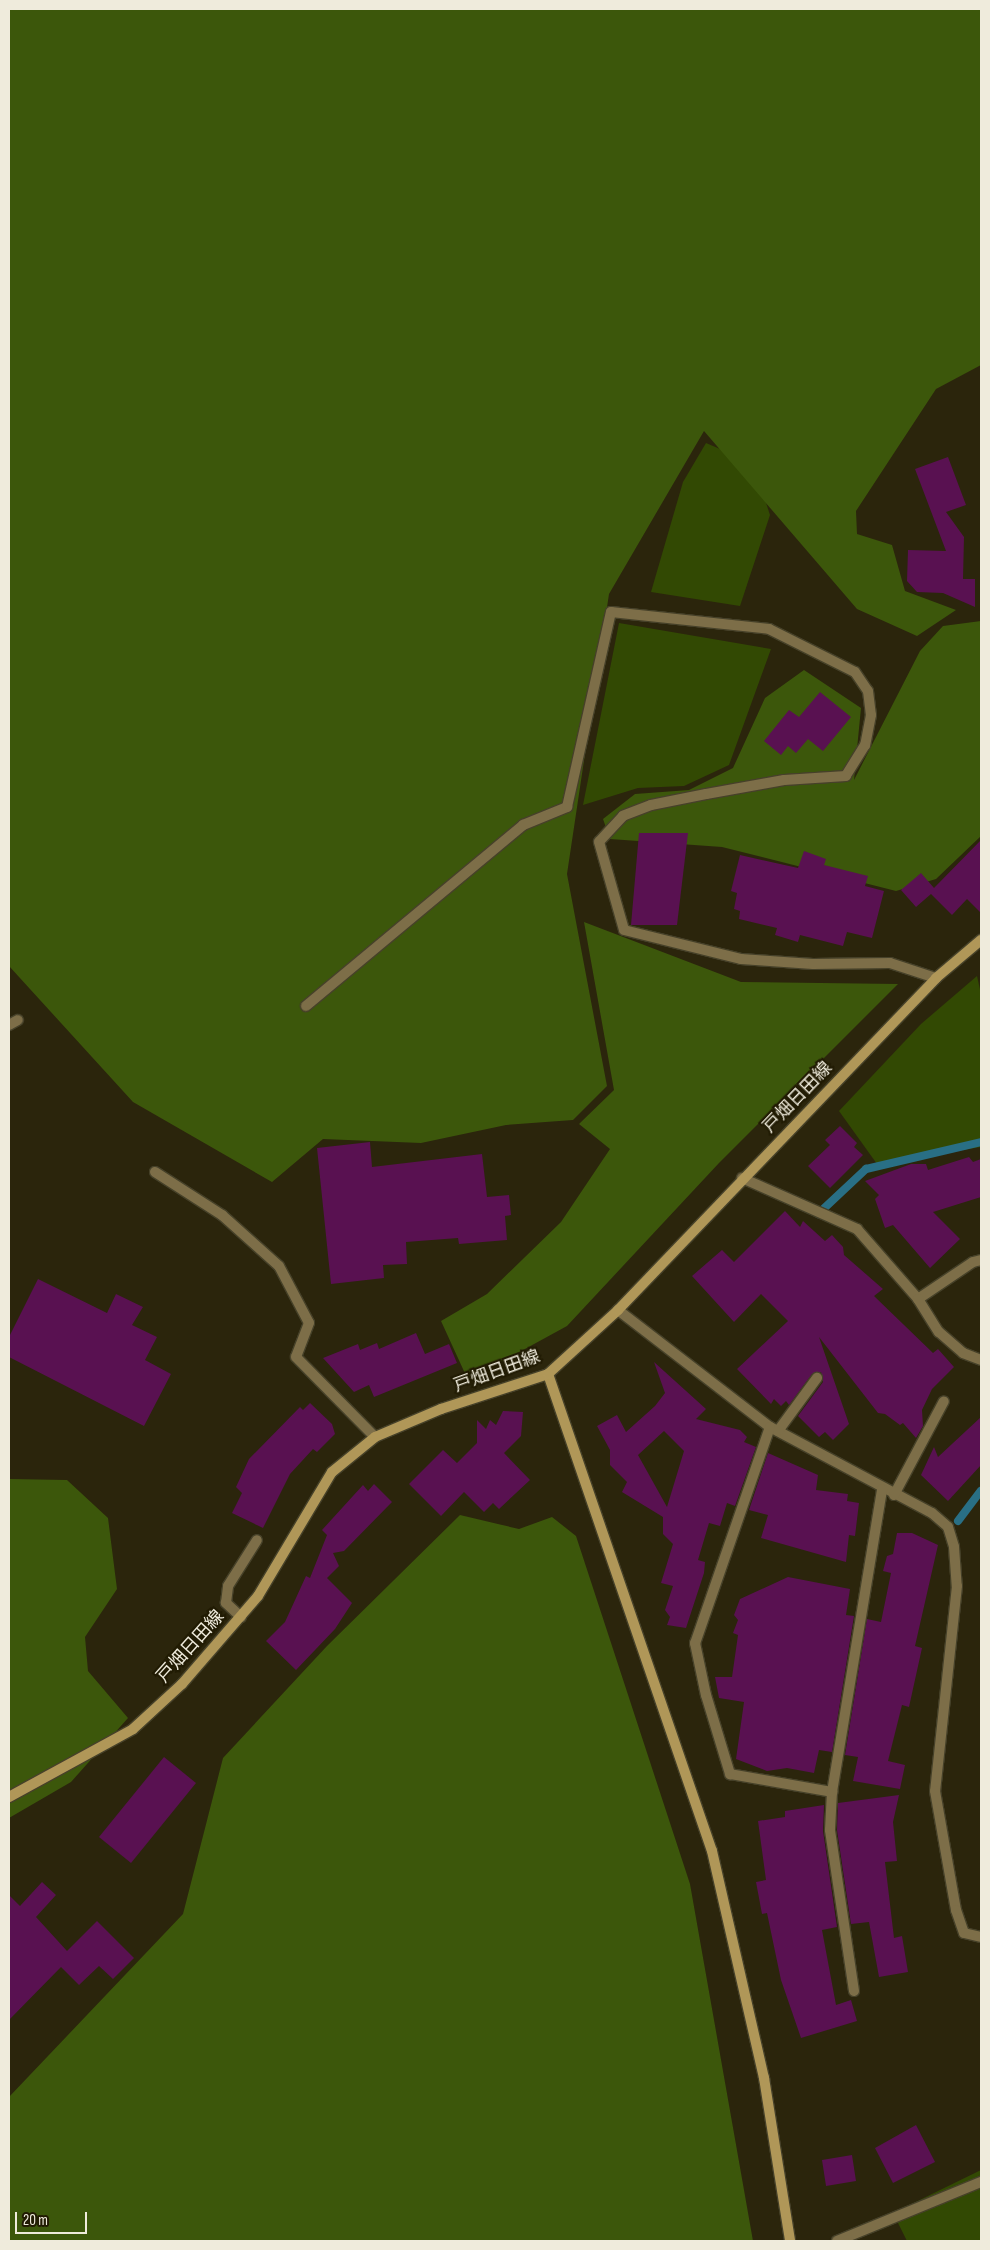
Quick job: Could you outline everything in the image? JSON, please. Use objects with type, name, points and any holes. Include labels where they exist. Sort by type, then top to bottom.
[{"type":"main road","name":"戸畑日田線","points":[[9,1797],[133,1729],[182,1684],[241,1617],[285,1553],[311,1502],[332,1472],[374,1437],[441,1409],[548,1374],[618,1310],[742,1178],[936,978],[981,940]]},
{"type":"main road","points":[[548,1374],[712,1851],[764,2078],[790,2241]]},
{"type":"street","points":[[306,1006],[523,824],[567,807],[611,612],[769,629],[855,672],[868,691],[871,715],[865,745],[846,776],[784,780],[651,805],[623,816],[599,842],[624,930],[741,959],[813,964],[890,963],[936,978]]},
{"type":"street","points":[[154,1172],[222,1215],[279,1266],[309,1324],[296,1356],[374,1437]]},
{"type":"street","points":[[742,1178],[857,1229],[918,1299],[939,1332],[963,1353],[981,1360]]},
{"type":"street","points":[[918,1299],[972,1262],[981,1260]]},
{"type":"street","points":[[618,1310],[774,1429],[882,1489],[932,1513],[948,1527],[954,1547],[957,1586],[935,1791],[956,1910],[964,1933],[981,1937]]},
{"type":"street","points":[[817,1378],[774,1429],[695,1643],[706,1695],[730,1774],[832,1792]]},
{"type":"street","points":[[894,1495],[944,1401]]},
{"type":"street","points":[[854,1991],[830,1830],[832,1792],[882,1489]]},
{"type":"street","points":[[241,1617],[226,1603],[228,1586],[257,1540]]},
{"type":"street","points":[[837,2241],[981,2182]]},
{"type":"green space","points":[[9,9],[981,9],[981,365],[936,389],[856,511],[857,534],[892,545],[905,591],[956,610],[917,636],[857,609],[704,431],[609,594],[567,874],[607,1086],[573,1120],[506,1125],[421,1143],[323,1139],[272,1182],[133,1102],[9,966]]},
{"type":"green space","points":[[706,443],[753,463],[770,515],[740,606],[651,592],[683,482]]},
{"type":"green space","points":[[981,621],[981,836],[936,879],[896,891],[722,847],[610,839],[603,819],[635,794],[689,790],[733,768],[765,698],[804,670],[861,708],[854,780],[920,651],[943,626]]},
{"type":"green space","points":[[619,623],[771,649],[729,765],[684,786],[638,788],[583,805]]},
{"type":"green space","points":[[584,922],[741,982],[898,984],[719,1163],[567,1326],[468,1380],[441,1321],[487,1294],[561,1222],[610,1149],[579,1124],[614,1090]]},
{"type":"green space","points":[[977,976],[981,994],[981,1147],[877,1164],[839,1111],[921,1024]]},
{"type":"green space","points":[[9,1479],[67,1480],[108,1518],[117,1589],[85,1637],[88,1671],[128,1718],[71,1782],[9,1818]]},
{"type":"green space","points":[[460,1515],[519,1529],[552,1517],[576,1536],[690,1884],[753,2241],[9,2241],[9,2097],[183,1914],[223,1758],[327,1646]]},
{"type":"green space","points":[[981,2170],[981,2241],[907,2241],[893,2213]]},
{"type":"building","points":[[948,457],[966,505],[946,512],[964,537],[963,579],[975,579],[975,607],[943,593],[917,592],[907,581],[908,550],[946,551],[915,469]]},
{"type":"building","points":[[820,692],[851,717],[823,751],[808,739],[796,753],[788,746],[781,755],[764,741],[789,710],[799,717]]},
{"type":"building","points":[[639,833],[688,833],[677,925],[631,925]]},
{"type":"building","points":[[981,840],[981,913],[967,899],[952,915],[931,894],[916,907],[901,890],[921,873],[934,888]]},
{"type":"building","points":[[804,851],[826,859],[824,865],[868,876],[865,886],[884,891],[872,938],[847,932],[843,946],[800,935],[798,942],[775,935],[777,928],[739,919],[740,911],[734,909],[737,893],[731,891],[740,855],[798,868]]},
{"type":"building","points":[[840,1126],[857,1143],[854,1147],[863,1155],[830,1188],[808,1166],[830,1145],[825,1140]]},
{"type":"building","points":[[370,1142],[372,1167],[482,1154],[487,1197],[509,1195],[511,1215],[505,1216],[507,1240],[459,1244],[458,1238],[406,1242],[407,1264],[383,1265],[384,1278],[331,1284],[317,1148]]},
{"type":"building","points":[[969,1157],[973,1162],[981,1159],[981,1197],[933,1212],[960,1239],[930,1268],[893,1225],[885,1228],[875,1199],[879,1195],[865,1181],[911,1164],[926,1164],[928,1170]]},
{"type":"building","points":[[785,1211],[800,1227],[803,1221],[825,1241],[832,1235],[843,1247],[844,1255],[883,1289],[874,1296],[933,1353],[938,1349],[954,1367],[932,1389],[922,1410],[923,1426],[916,1438],[903,1423],[900,1425],[885,1414],[878,1413],[819,1337],[849,1424],[833,1440],[825,1432],[819,1437],[798,1416],[823,1382],[821,1372],[812,1374],[789,1405],[786,1401],[781,1406],[774,1399],[771,1404],[737,1369],[788,1321],[761,1294],[734,1322],[692,1276],[722,1250],[734,1262]]},
{"type":"building","points":[[38,1279],[107,1313],[116,1294],[143,1307],[132,1325],[157,1337],[145,1360],[171,1374],[144,1426],[9,1357],[9,1337]]},
{"type":"building","points":[[416,1333],[425,1354],[449,1344],[457,1363],[374,1397],[369,1385],[354,1392],[323,1358],[358,1344],[360,1350],[377,1343],[379,1349]]},
{"type":"building","points":[[654,1362],[706,1409],[696,1419],[740,1430],[747,1437],[744,1442],[756,1447],[735,1506],[727,1503],[720,1526],[709,1523],[698,1560],[705,1562],[704,1573],[686,1628],[667,1625],[670,1617],[665,1610],[673,1586],[661,1583],[673,1544],[663,1534],[663,1517],[622,1492],[627,1482],[610,1465],[610,1450],[597,1426],[617,1415],[626,1432],[655,1406],[665,1393]],"holes":[[[664,1431],[684,1451],[667,1507],[638,1455]]]},
{"type":"building","points":[[310,1403],[332,1424],[335,1434],[317,1452],[313,1449],[290,1474],[263,1528],[232,1513],[242,1493],[236,1487],[249,1459],[300,1407],[303,1410]]},
{"type":"building","points":[[503,1411],[523,1412],[521,1436],[504,1453],[530,1480],[499,1509],[493,1503],[484,1512],[464,1492],[441,1516],[409,1484],[443,1450],[457,1463],[477,1443],[477,1420],[486,1429],[490,1420],[496,1425]]},
{"type":"building","points":[[981,1417],[981,1465],[948,1501],[921,1475],[934,1447],[938,1457]]},
{"type":"building","points":[[768,1453],[818,1475],[816,1490],[848,1494],[847,1501],[859,1503],[855,1536],[849,1535],[846,1562],[761,1538],[768,1515],[749,1510]]},
{"type":"building","points":[[374,1484],[392,1502],[344,1551],[333,1553],[339,1566],[327,1578],[352,1603],[335,1629],[296,1670],[266,1641],[285,1622],[306,1576],[310,1578],[327,1535],[322,1530],[363,1485],[368,1491]]},
{"type":"building","points":[[897,1533],[912,1533],[938,1545],[915,1646],[922,1648],[909,1707],[902,1705],[888,1761],[905,1765],[900,1789],[853,1781],[858,1757],[845,1755],[867,1619],[881,1622],[891,1573],[883,1571],[887,1556],[893,1554]]},
{"type":"building","points":[[788,1577],[850,1589],[846,1615],[854,1616],[832,1752],[819,1750],[814,1773],[787,1768],[767,1771],[736,1759],[744,1702],[719,1698],[715,1677],[732,1677],[738,1635],[733,1633],[738,1620],[734,1615],[740,1599]]},
{"type":"building","points":[[164,1757],[196,1783],[131,1863],[99,1837]]},
{"type":"building","points":[[899,1795],[893,1822],[897,1861],[885,1862],[894,1938],[902,1936],[908,1972],[879,1977],[869,1922],[851,1924],[837,1830],[838,1803]]},
{"type":"building","points":[[824,1805],[823,1831],[837,1927],[822,1930],[836,2005],[851,2000],[857,2021],[801,2038],[781,1980],[767,1913],[762,1914],[756,1882],[766,1880],[758,1821],[785,1817],[785,1811]]},
{"type":"building","points":[[42,1882],[56,1895],[36,1917],[67,1951],[97,1921],[134,1958],[113,1979],[99,1966],[79,1985],[61,1967],[9,2020],[9,1895],[20,1906]]},
{"type":"building","points":[[916,2125],[935,2162],[893,2183],[875,2148]]},
{"type":"building","points":[[852,2155],[856,2181],[826,2186],[822,2160]]},
{"type":"waterway","points":[[818,1214],[866,1169],[981,1142]]},
{"type":"waterway","points":[[958,1521],[981,1491]]}]
